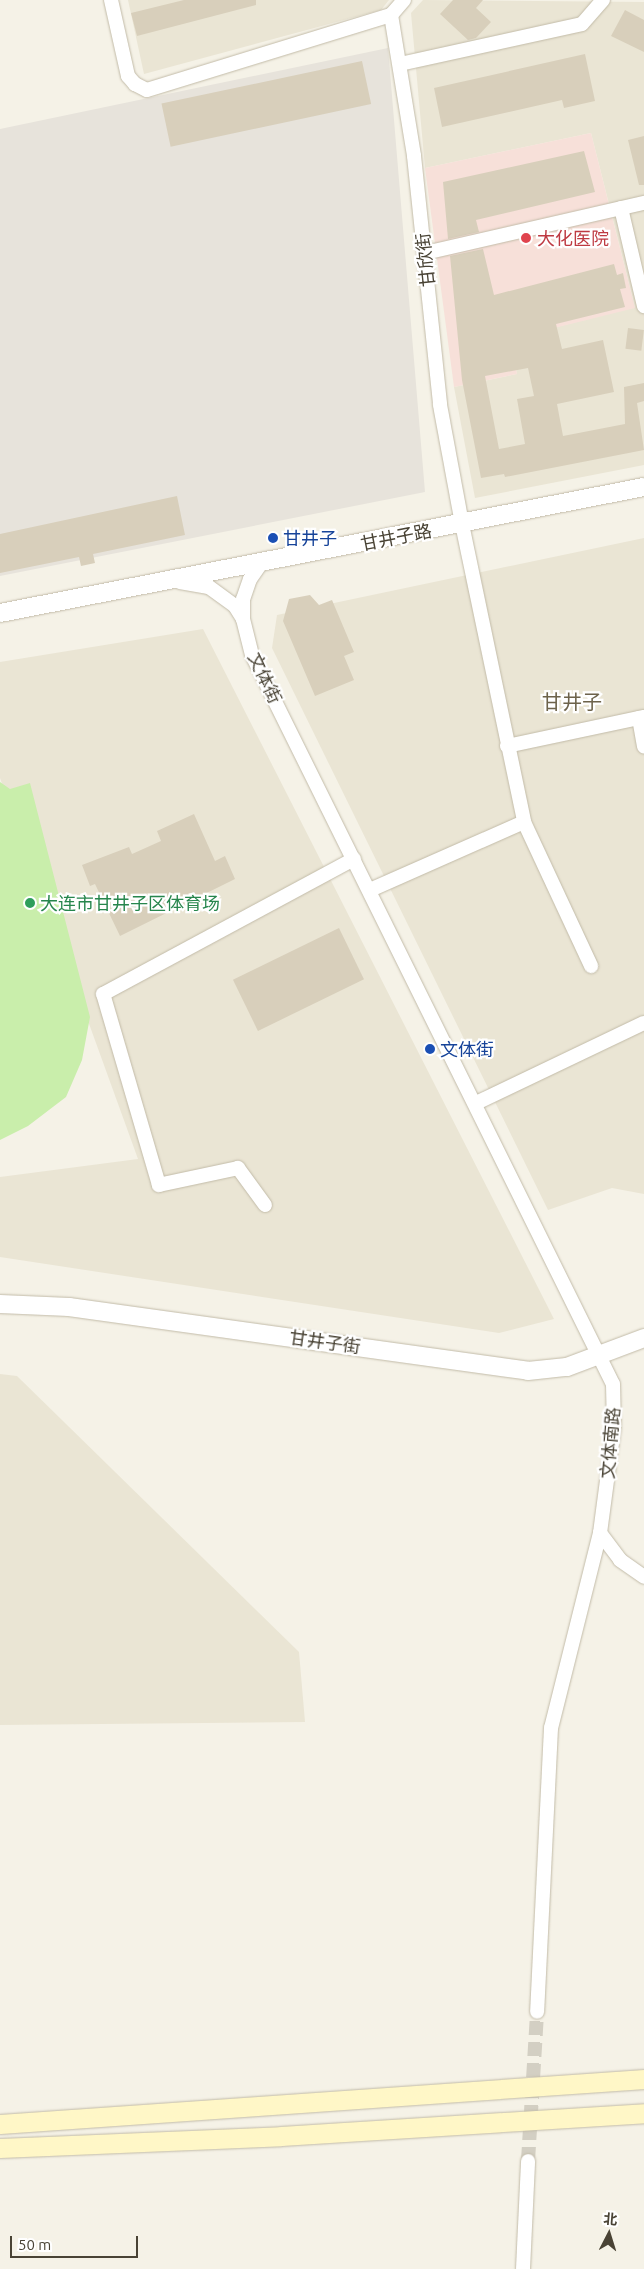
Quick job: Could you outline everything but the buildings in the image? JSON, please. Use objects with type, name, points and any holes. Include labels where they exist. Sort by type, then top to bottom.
[{"type":"main road","points":[[0,2124],[644,2079]]},
{"type":"main road","points":[[0,2148],[280,2136],[644,2113]]},
{"type":"street","points":[[111,0],[128,76],[134,84],[148,90],[391,15],[404,0]]},
{"type":"street","points":[[400,64],[582,24],[603,0]]},
{"type":"street","name":"甘欣街","points":[[391,15],[400,64],[425,253],[440,405],[507,746],[524,822],[591,966]]},
{"type":"street","points":[[425,253],[644,203]]},
{"type":"street","points":[[621,208],[644,306]]},
{"type":"street","name":"甘井子路","points":[[0,613],[644,487]]},
{"type":"street","name":"文体街","points":[[262,562],[250,579],[243,599],[243,619],[252,655],[476,1103],[597,1357]]},
{"type":"street","points":[[164,581],[209,587],[235,606],[243,619]]},
{"type":"street","points":[[507,746],[641,718],[644,747]]},
{"type":"street","points":[[370,890],[524,822]]},
{"type":"street","points":[[265,1205],[238,1168],[159,1185],[103,994],[354,860]]},
{"type":"street","points":[[476,1103],[644,1024]]},
{"type":"street","name":"甘井子街","points":[[0,1304],[69,1307],[528,1370],[567,1367],[644,1338]]},
{"type":"street","name":"文体南路","points":[[537,2012],[551,1728],[600,1533],[614,1428],[613,1384],[597,1357]]},
{"type":"street","points":[[600,1533],[620,1560],[644,1577]]},
{"type":"street","points":[[523,2269],[528,2162]]},
{"type":"shaded area","points":[[128,0],[389,0],[381,10],[144,74]]},
{"type":"shaded area","points":[[423,0],[644,2],[644,465],[475,498],[454,387],[517,374],[509,339],[635,307],[591,133],[425,168],[411,13]]},
{"type":"shaded area","points":[[388,48],[425,492],[0,576],[0,129]]},
{"type":"shaded area","name":"大化医院","points":[[591,133],[635,308],[510,339],[517,374],[454,387],[425,168]]},
{"type":"shaded area","points":[[644,538],[644,1194],[612,1188],[548,1210],[272,648],[277,615]]},
{"type":"shaded area","points":[[203,629],[554,1319],[499,1333],[0,1257],[0,1177],[138,1159],[0,778],[0,662]]},
{"type":"shaded area","points":[[0,1374],[17,1376],[299,1652],[305,1722],[0,1725]]},
{"type":"green space","name":"大连市甘井子区体育场","points":[[0,782],[10,789],[30,783],[90,1017],[82,1060],[66,1097],[28,1126],[0,1140]]},
{"type":"tunnel","points":[[528,2161],[537,2012]]},
{"type":"place","name":"大化医院","points":[[526,238]]},
{"type":"place","name":"甘井子","points":[[273,538]]},
{"type":"place","name":"大连市甘井子区体育场","points":[[30,903]]},
{"type":"place","name":"文体街","points":[[430,1049]]},
{"type":"district","name":"甘井子","points":[[572,701]]}]
